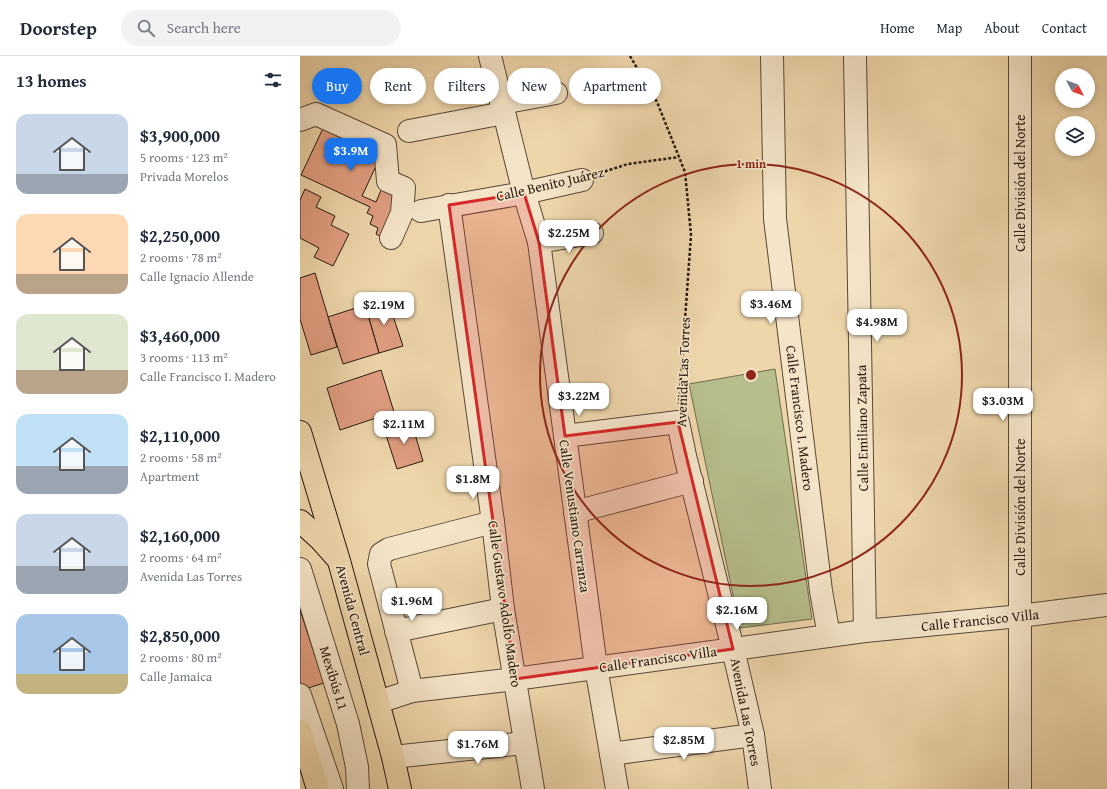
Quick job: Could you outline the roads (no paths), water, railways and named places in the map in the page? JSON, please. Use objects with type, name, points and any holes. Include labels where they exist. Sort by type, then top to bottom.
[{"type":"highway","name":"Avenida Central","points":[[300,432],[340,561],[393,757],[400,789]]},
{"type":"highway","points":[[300,521],[320,539],[340,561]]},
{"type":"highway","points":[[300,731],[318,789]]},
{"type":"street","name":"Calle Venustiano Carranza","points":[[490,56],[524,193],[539,242],[596,667],[617,789]]},
{"type":"street","name":"Calle Francisco I. Madero","points":[[772,56],[775,219],[821,591],[829,636]]},
{"type":"street","name":"Calle Emiliano Zapata","points":[[855,56],[865,631]]},
{"type":"street","name":"Calle División del Norte","points":[[1020,56],[1020,789]]},
{"type":"street","points":[[409,131],[516,104]]},
{"type":"street","points":[[300,120],[316,114],[385,145],[388,182],[404,188],[402,213],[391,238]]},
{"type":"street","name":"Calle Benito Juárez","points":[[421,211],[524,193],[582,180]]},
{"type":"street","name":"Calle Gustavo Adolfo Madero","points":[[449,205],[493,522],[503,609],[533,789]]},
{"type":"street","points":[[539,242],[592,233]]},
{"type":"street","name":"Avenida Las Torres","points":[[565,436],[678,422],[685,456],[754,735],[760,789]]},
{"type":"street","points":[[575,512],[692,481]]},
{"type":"street","points":[[412,691],[379,564],[381,554],[389,549],[493,522]]},
{"type":"street","name":"Mexibús L1","points":[[300,569],[348,724],[356,767],[358,789]]},
{"type":"street","name":"Calle Francisco Villa","points":[[378,702],[412,691],[515,679],[865,631],[1020,616],[1107,605]]},
{"type":"street","points":[[396,631],[503,609]]},
{"type":"street","points":[[300,695],[332,789]]},
{"type":"street","points":[[611,754],[754,735]]},
{"type":"street","points":[[393,757],[526,743]]}]
